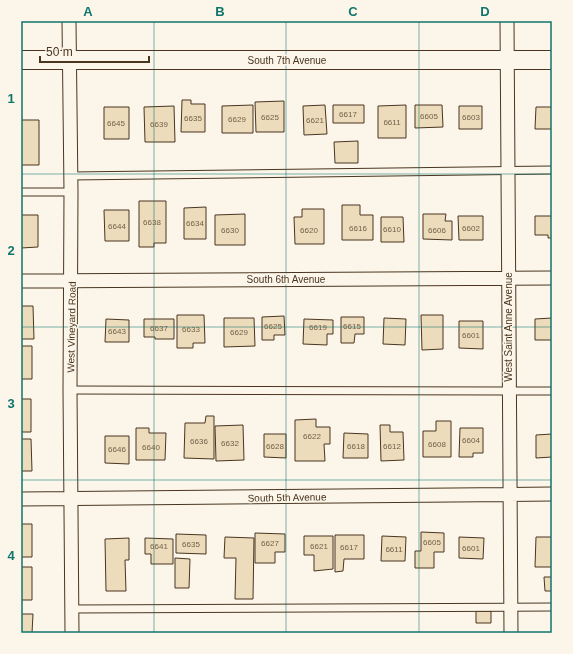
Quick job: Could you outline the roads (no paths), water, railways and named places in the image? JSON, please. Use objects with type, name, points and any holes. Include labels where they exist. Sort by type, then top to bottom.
[{"type":"main road","name":"South 7th Avenue","points":[[21,60],[552,60]]},
{"type":"street","name":"West Vineyard Road","points":[[70,21],[70,499],[72,633]]},
{"type":"street","name":"West Saint Anne Avenue","points":[[507,21],[506,60],[511,633]]},
{"type":"street","name":"South 6th Avenue","points":[[21,281],[552,278]]},
{"type":"street","name":"South 5th Avenue","points":[[21,499],[552,494]]},
{"type":"lane","points":[[71,176],[552,170]]},
{"type":"lane","points":[[21,192],[71,192]]},
{"type":"lane","points":[[70,390],[552,391]]},
{"type":"lane","points":[[72,609],[552,607]]}]
